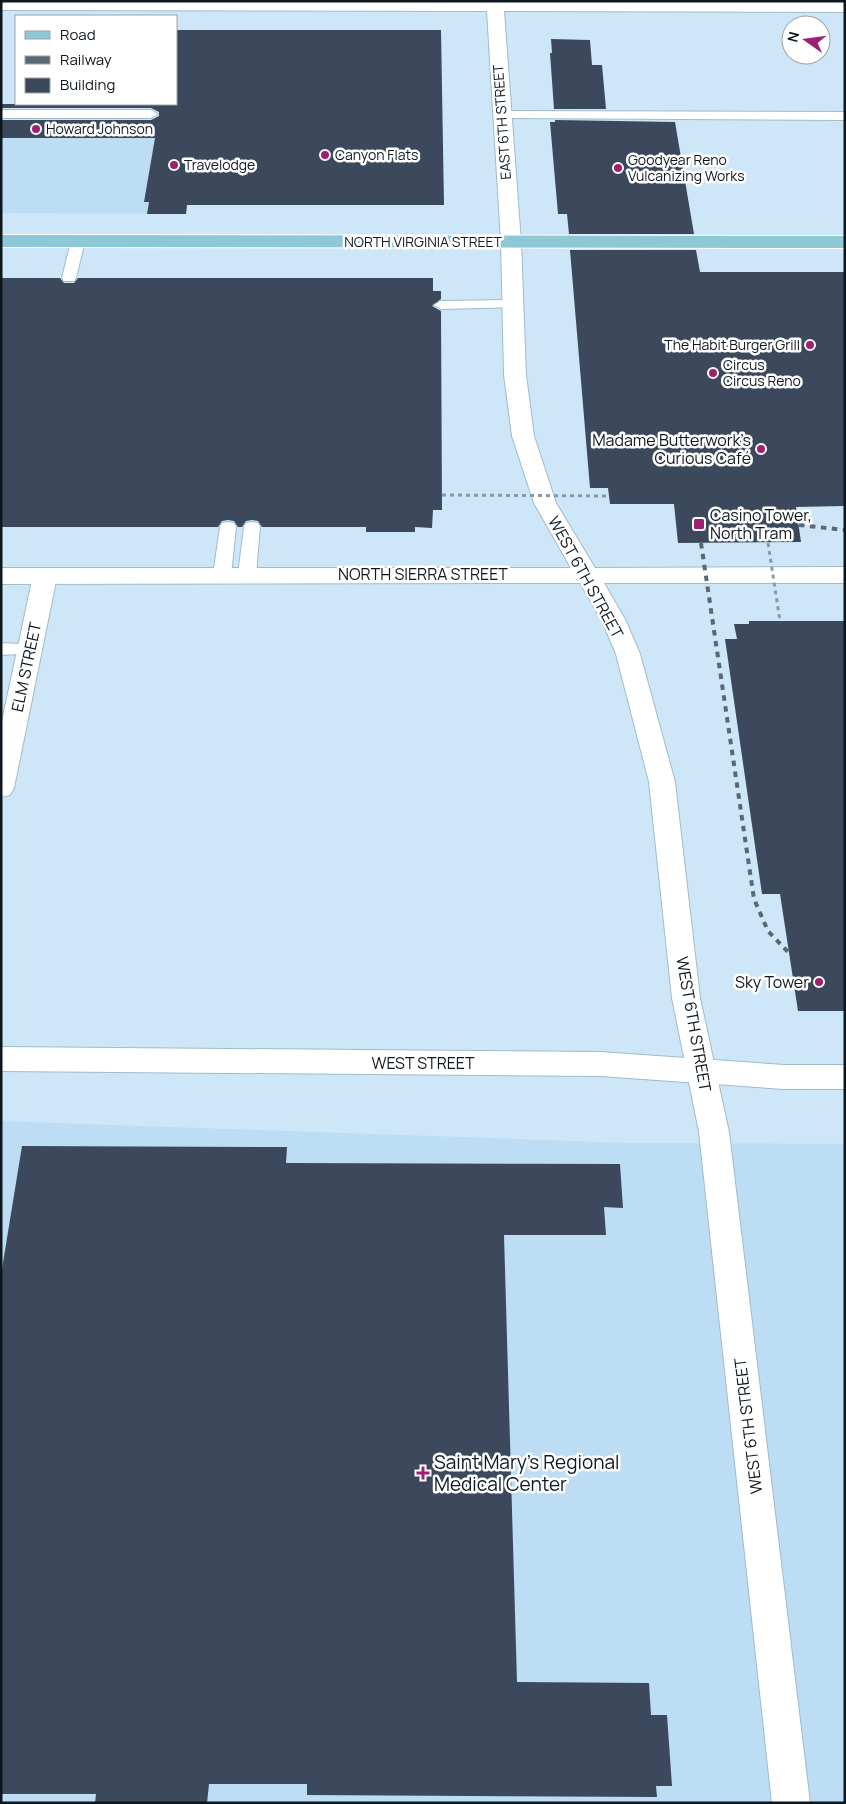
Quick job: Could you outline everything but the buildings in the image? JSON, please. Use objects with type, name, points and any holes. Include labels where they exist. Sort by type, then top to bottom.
[{"type":"main road","points":[[1,5],[495,4],[845,7]]},
{"type":"main road","name":"EAST 6TH STREET","points":[[495,4],[511,242]]},
{"type":"main road","name":"NORTH VIRGINIA STREET","points":[[1,240],[845,242]]},
{"type":"main road","name":"WEST 6TH STREET","points":[[511,242],[517,394],[523,436],[545,503],[614,622],[628,654],[662,782],[686,998],[703,1072],[714,1132],[791,1803]]},
{"type":"main road","name":"NORTH SIERRA STREET","points":[[1,576],[845,575]]},
{"type":"main road","name":"ELM STREET","points":[[1,788],[45,576]]},
{"type":"main road","name":"WEST STREET","points":[[1,1059],[600,1064],[784,1077],[845,1077]]},
{"type":"lane","points":[[1,114],[151,114]]},
{"type":"lane","points":[[502,115],[845,116]]},
{"type":"lane","points":[[69,278],[78,241]]},
{"type":"lane","points":[[441,304],[514,304]]},
{"type":"lane","points":[[222,575],[228,527]]},
{"type":"lane","points":[[248,575],[252,527]]},
{"type":"lane","points":[[1,649],[30,649]]},
{"type":"path","points":[[442,495],[609,496]]},
{"type":"path","points":[[768,543],[780,621]]},
{"type":"shaded area","points":[[199,120],[186,214],[1,213],[1,121]]},
{"type":"shaded area","name":"Saint Mary's Regional Medical Center","points":[[1,1121],[630,1143],[845,1144],[845,1803],[1,1803]]},
{"type":"railway","points":[[799,525],[845,530]]},
{"type":"railway","points":[[701,543],[754,899],[768,931],[789,953]]},
{"type":"place","name":"Howard Johnson","points":[[36,129]]},
{"type":"place","name":"Canyon Flats","points":[[325,155]]},
{"type":"place","name":"Travelodge","points":[[174,165]]},
{"type":"place","name":"Goodyear Reno Vulcanizing Works","points":[[618,168]]},
{"type":"place","name":"The Habit Burger Grill","points":[[810,345]]},
{"type":"place","name":"Circus Circus Reno","points":[[713,373]]},
{"type":"place","name":"Madame Butterwork’s Curious Café","points":[[761,449]]},
{"type":"place","name":"Casino Tower, North Tram","points":[[699,524]]},
{"type":"place","name":"Sky Tower","points":[[819,982]]},
{"type":"place","name":"Saint Mary's Regional Medical Center","points":[[423,1473]]}]
